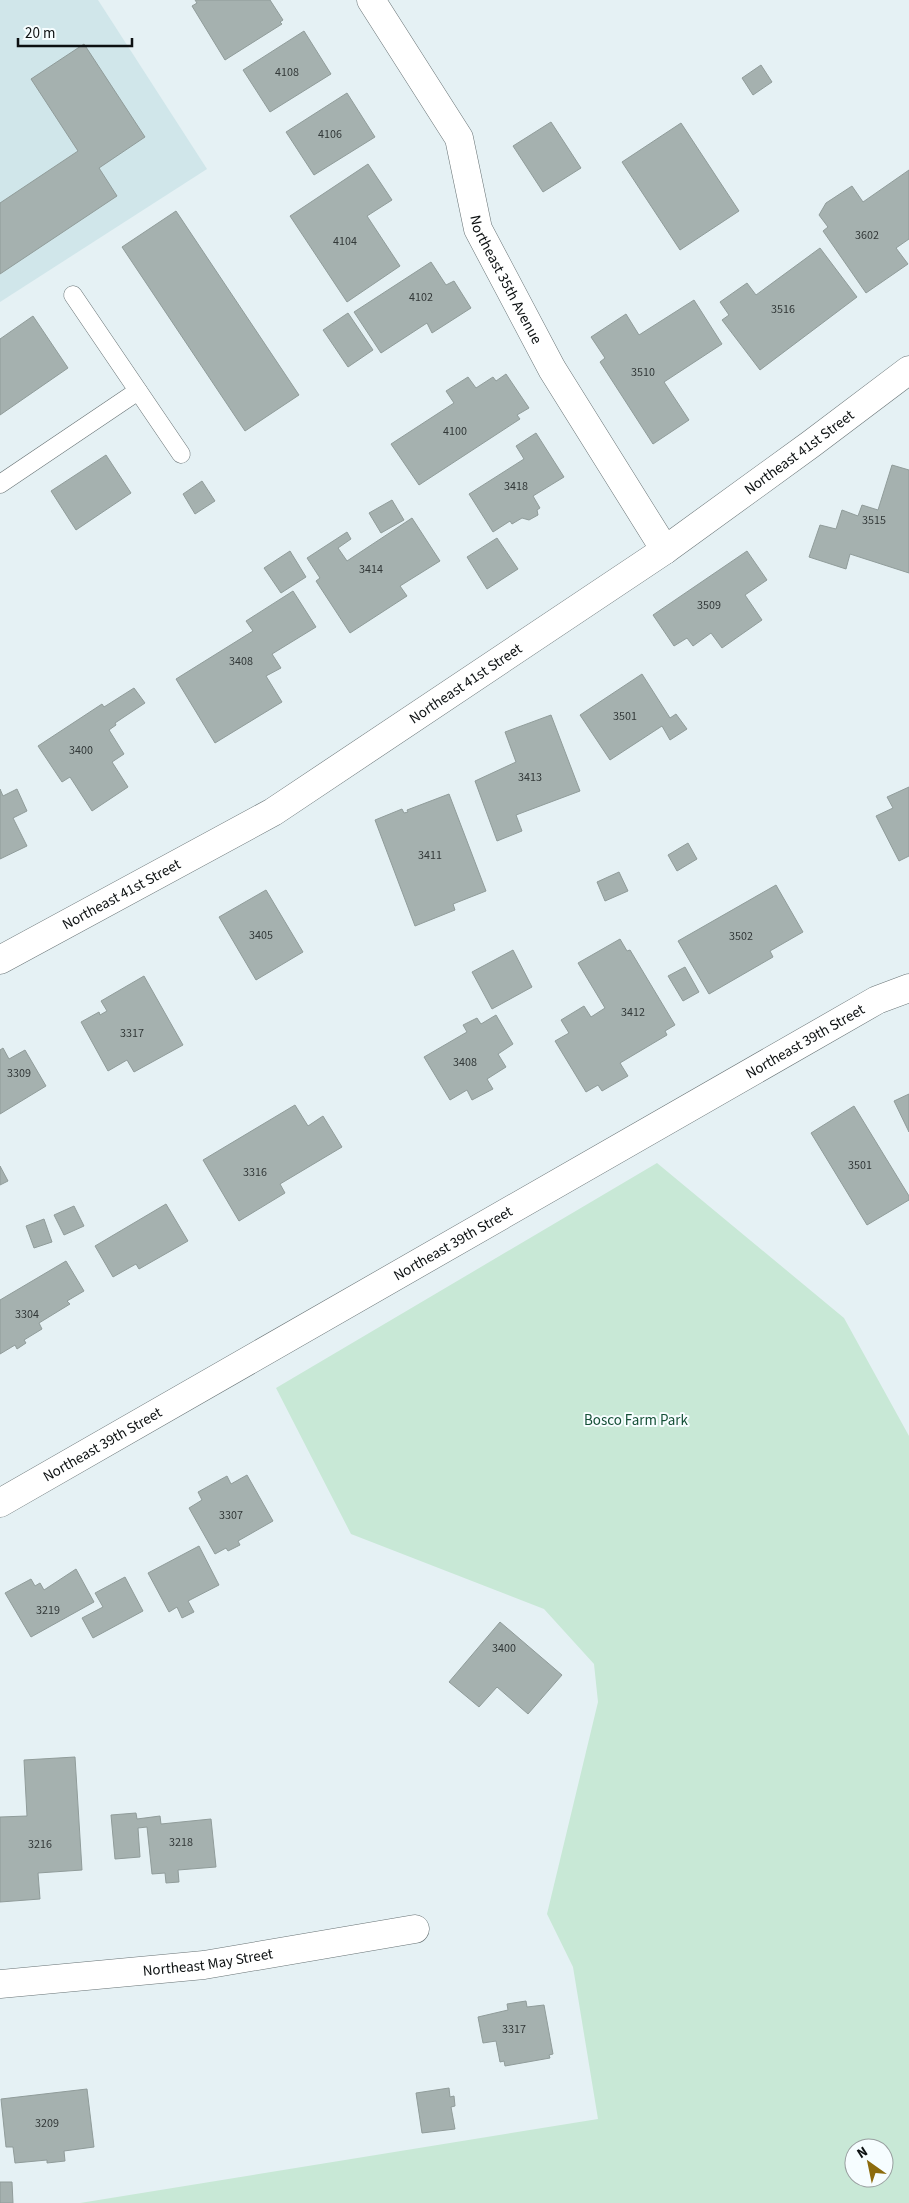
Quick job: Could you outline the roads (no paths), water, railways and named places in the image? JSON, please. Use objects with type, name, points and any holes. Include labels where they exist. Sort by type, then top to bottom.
[{"type":"street","name":"Northeast 35th Avenue","points":[[371,0],[459,138],[478,229],[552,369],[665,550]]},
{"type":"street","name":"Northeast 41st Street","points":[[0,960],[273,812],[665,550],[909,370]]},
{"type":"street","name":"Northeast 39th Street","points":[[0,1503],[876,1000],[909,988]]},
{"type":"street","name":"Northeast May Street","points":[[0,1984],[204,1965],[415,1929]]},
{"type":"lane","points":[[73,294],[181,454]]},
{"type":"lane","points":[[0,484],[138,391]]},
{"type":"park label","name":"Bosco Farm Park","points":[[636,1420]]}]
